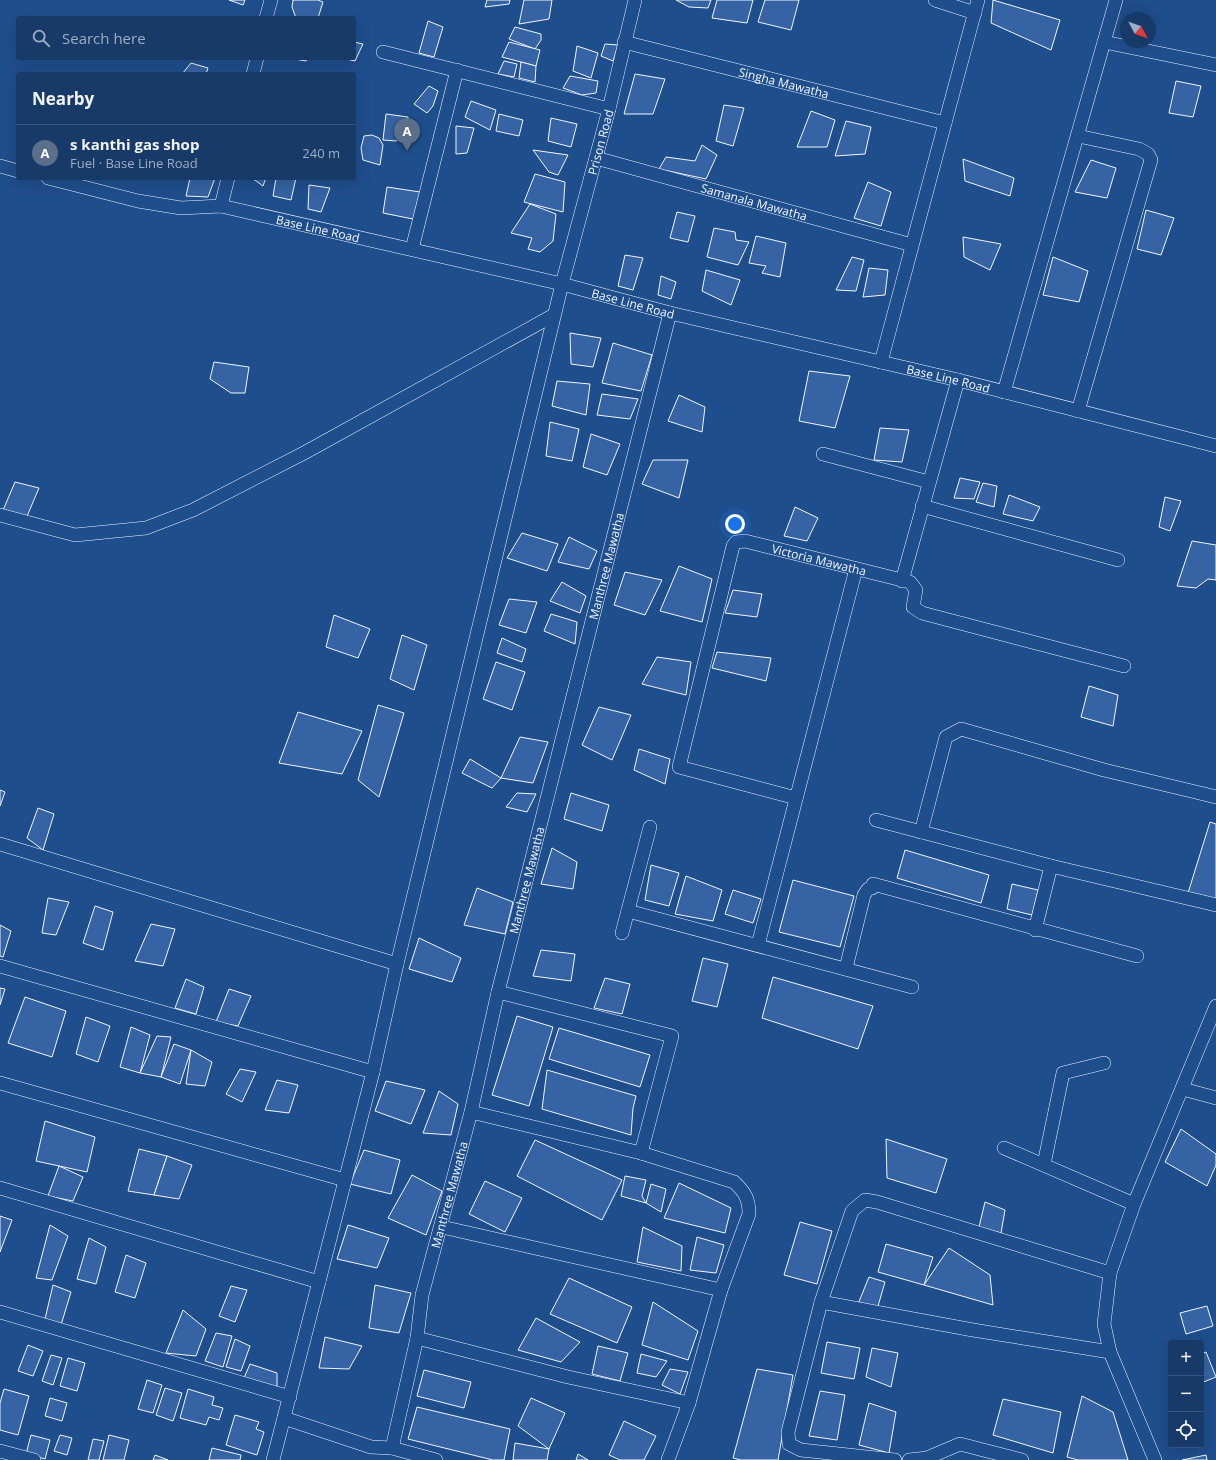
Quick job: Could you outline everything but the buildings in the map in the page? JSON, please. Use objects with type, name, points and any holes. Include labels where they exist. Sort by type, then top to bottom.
[{"type":"street","points":[[267,16],[271,0]]},
{"type":"street","name":"Prison Road","points":[[273,1460],[373,1072],[397,964],[554,315],[609,109],[635,0]]},
{"type":"street","points":[[935,0],[974,13]]},
{"type":"street","points":[[881,362],[978,0]]},
{"type":"street","points":[[1004,392],[1116,0]]},
{"type":"street","name":"Singha Mawatha","points":[[624,42],[945,123]]},
{"type":"street","points":[[1104,42],[1216,66]]},
{"type":"street","points":[[383,52],[609,109]]},
{"type":"street","points":[[254,72],[256,60]]},
{"type":"street","points":[[412,249],[457,70]]},
{"type":"street","points":[[1078,136],[1139,149],[1148,154],[1151,160],[1078,411]]},
{"type":"street","name":"Samanala Mawatha","points":[[596,158],[912,245]]},
{"type":"street","points":[[0,166],[16,170]]},
{"type":"street","name":"Base Line Road","points":[[56,180],[138,201],[181,208],[221,206],[412,249],[562,284],[670,313],[958,380],[1216,446]]},
{"type":"street","points":[[221,206],[228,180]]},
{"type":"street","name":"Manthree Mawatha","points":[[392,1448],[417,1338],[422,1295],[442,1227],[471,1112],[498,992],[670,313]]},
{"type":"street","points":[[0,515],[75,535],[146,528],[193,510],[304,453],[554,315]]},
{"type":"street","points":[[958,380],[928,482],[902,581],[910,582],[916,590],[913,607],[922,613],[1124,666]]},
{"type":"street","points":[[823,454],[928,482]]},
{"type":"street","points":[[922,506],[1118,560]]},
{"type":"street","name":"Victoria Mawatha","points":[[796,798],[679,767],[733,546],[736,542],[745,541],[902,581]]},
{"type":"street","points":[[758,946],[856,569]]},
{"type":"street","points":[[921,832],[946,737],[961,729],[1104,770],[1216,797]]},
{"type":"street","points":[[876,820],[1051,866],[1216,905]]},
{"type":"street","points":[[622,934],[650,827]]},
{"type":"street","points":[[0,844],[397,964]]},
{"type":"street","points":[[1036,930],[1051,866]]},
{"type":"street","points":[[846,968],[864,895],[868,889],[872,888],[873,884],[1036,930],[1137,956]]},
{"type":"street","points":[[628,911],[846,968],[912,987]]},
{"type":"street","points":[[0,966],[373,1072]]},
{"type":"street","points":[[498,992],[672,1036],[641,1153]]},
{"type":"street","points":[[1155,1460],[1110,1352],[1104,1324],[1110,1273],[1134,1204],[1216,1006]]},
{"type":"street","points":[[1044,1164],[1063,1073],[1104,1063]]},
{"type":"street","points":[[0,1083],[344,1180]]},
{"type":"street","points":[[1182,1089],[1216,1098]]},
{"type":"street","points":[[471,1112],[641,1153],[734,1182],[744,1191],[749,1203],[749,1214],[721,1290],[689,1403],[668,1460]]},
{"type":"street","points":[[1004,1148],[1134,1204]]},
{"type":"street","points":[[0,1188],[320,1282]]},
{"type":"street","points":[[895,1460],[801,1450],[789,1444],[788,1432],[821,1302],[852,1211],[865,1200],[877,1202],[1110,1273]]},
{"type":"street","points":[[442,1227],[721,1290]]},
{"type":"street","points":[[821,1302],[973,1330],[1110,1352]]},
{"type":"street","points":[[0,1312],[290,1397]]},
{"type":"street","points":[[417,1338],[568,1377],[689,1403]]},
{"type":"street","points":[[284,1418],[371,1447],[392,1448],[436,1460]]},
{"type":"street","points":[[909,1460],[927,1458],[960,1444],[1022,1460]]},
{"type":"street","points":[[0,1451],[34,1460]]},
{"type":"place","name":"s kanthi gas shop","points":[[407,151]]}]
